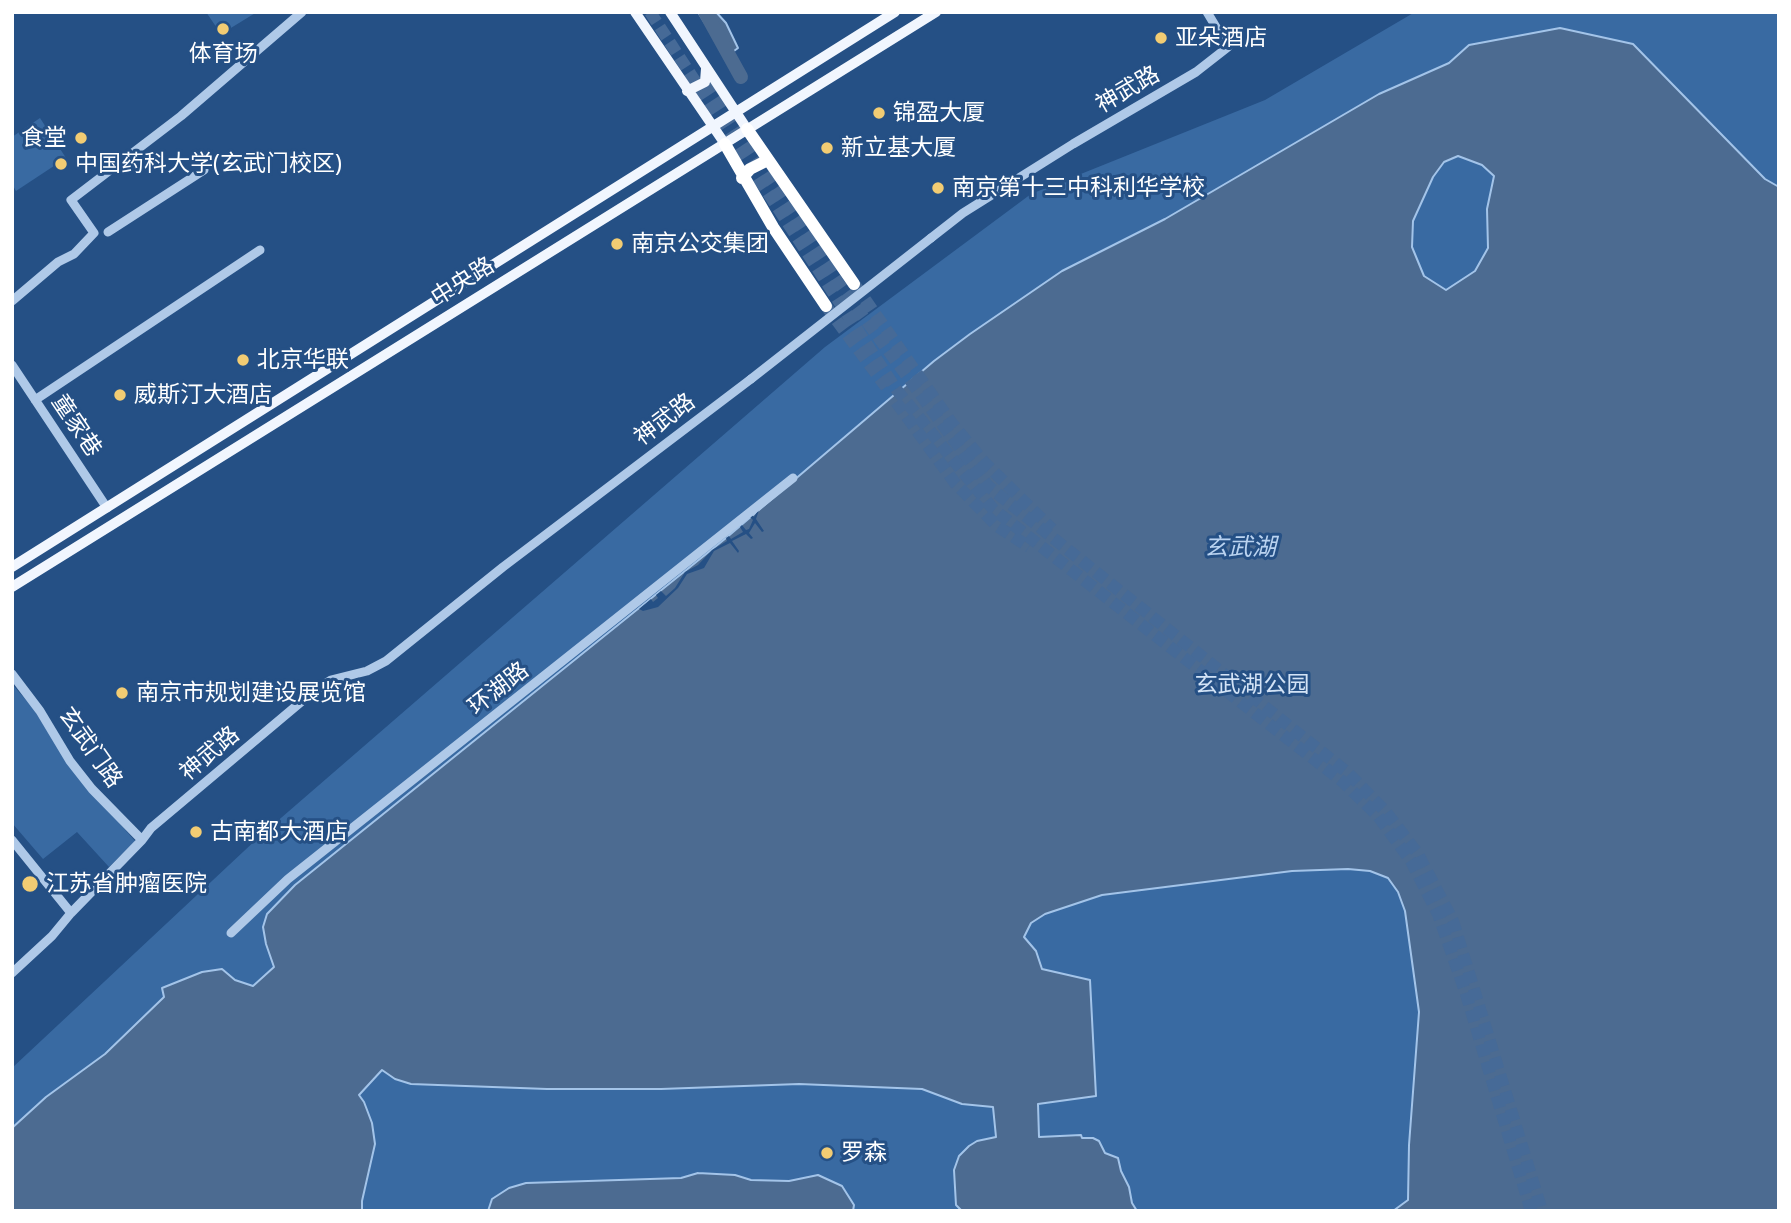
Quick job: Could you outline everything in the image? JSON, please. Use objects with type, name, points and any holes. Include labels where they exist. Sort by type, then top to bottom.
[{"type":"highway","points":[[747,129],[854,284]]},
{"type":"highway","points":[[725,144],[743,178],[826,306]]},
{"type":"highway","points":[[743,178],[750,169],[768,160]]},
{"type":"main road","points":[[635,12],[725,144]]},
{"type":"main road","points":[[670,12],[747,129]]},
{"type":"main road","name":"中央路","points":[[12,567],[895,12]]},
{"type":"main road","name":"中央路","points":[[12,587],[936,12]]},
{"type":"main road","points":[[687,91],[705,82],[706,69]]},
{"type":"street","points":[[12,300],[58,262],[74,254],[94,233],[71,200],[172,123],[302,12]]},
{"type":"street","name":"神武路","points":[[12,972],[52,936],[142,841],[151,828],[314,691],[331,680],[367,671],[386,661],[524,551],[751,379],[963,213],[1196,72],[1228,47],[1207,12]]},
{"type":"street","points":[[108,232],[204,170]]},
{"type":"street","points":[[35,400],[260,250]]},
{"type":"street","name":"童家巷","points":[[12,365],[107,508]]},
{"type":"street","name":"环湖路","points":[[231,933],[288,880],[793,478]]},
{"type":"street","name":"玄武门路","points":[[12,674],[40,711],[70,761],[92,789],[142,841]]},
{"type":"street","points":[[12,840],[71,914]]},
{"type":"green space","name":"体育场","points":[[206,12],[257,12],[221,34]]},
{"type":"green space","name":"玄武湖","points":[[1415,12],[1779,12],[1779,1211],[12,1211],[12,1068],[259,837],[825,347],[1031,194],[1265,100]]},
{"type":"green space","points":[[40,118],[66,158],[16,191],[12,184],[12,137]]},
{"type":"green space","points":[[12,684],[33,708],[68,764],[135,841],[109,867],[77,832],[43,859],[12,823]]},
{"type":"water","points":[[698,12],[716,12],[726,23],[738,48],[726,57]]},
{"type":"water","name":"玄武湖","points":[[1560,28],[1633,44],[1765,179],[1779,187],[1779,1211],[1393,1211],[1408,1200],[1409,1145],[1419,1012],[1405,911],[1398,892],[1388,878],[1370,871],[1348,869],[1292,871],[1102,895],[1045,914],[1031,923],[1024,937],[1036,951],[1042,969],[1090,980],[1096,1096],[1038,1104],[1039,1137],[1081,1135],[1082,1138],[1099,1141],[1105,1153],[1118,1158],[1137,1211],[962,1211],[956,1205],[954,1170],[959,1156],[969,1146],[977,1141],[996,1137],[993,1107],[962,1104],[922,1089],[799,1084],[661,1089],[547,1089],[411,1084],[395,1079],[382,1070],[359,1095],[372,1123],[375,1144],[362,1211],[12,1211],[12,1128],[46,1097],[105,1054],[164,997],[162,988],[202,972],[222,969],[235,980],[253,986],[274,967],[263,927],[267,914],[295,885],[726,538],[934,361],[1062,271],[1165,219],[1379,94],[1449,63],[1469,45]],"holes":[[[1458,156],[1482,165],[1494,176],[1487,209],[1488,248],[1475,271],[1446,290],[1424,276],[1412,247],[1413,221],[1433,177],[1444,162]]]},
{"type":"water","points":[[698,1173],[735,1175],[751,1180],[789,1181],[818,1175],[842,1186],[854,1205],[853,1211],[488,1211],[492,1199],[509,1188],[526,1183],[681,1178]]},
{"type":"pier","points":[[760,507],[756,519],[764,531],[755,523],[749,533],[753,538],[746,534],[732,541],[738,553],[730,543],[714,551],[704,568],[687,574],[678,588],[658,607],[643,611],[639,609],[651,599],[653,602],[658,598],[656,595],[661,591],[666,596],[685,572],[727,541],[726,538],[729,536],[731,539],[743,532],[740,527],[742,525],[746,530],[749,529],[753,520],[750,517],[754,517]]},
{"type":"waterway","points":[[705,12],[741,77]]},
{"type":"tunnel","points":[[650,12],[896,389],[993,509],[1342,781],[1378,816],[1411,861],[1438,914],[1466,994],[1531,1211]]},
{"type":"tunnel","points":[[706,83],[839,284],[988,486],[1348,773],[1386,812],[1418,854],[1453,921],[1542,1211]]},
{"type":"tunnel","points":[[855,285],[951,422],[984,462],[1052,529]]},
{"type":"tunnel","points":[[826,306],[886,387]]},
{"type":"tunnel","points":[[896,402],[955,483],[997,526],[1029,547]]},
{"type":"place","name":"体育场","points":[[223,29]]},
{"type":"place","name":"亚朵酒店","points":[[1161,38]]},
{"type":"place","name":"锦盈大厦","points":[[879,113]]},
{"type":"place","name":"食堂","points":[[81,138]]},
{"type":"place","name":"新立基大厦","points":[[827,148]]},
{"type":"place","name":"中国药科大学(玄武门校区)","points":[[61,164]]},
{"type":"place","name":"南京第十三中科利华学校","points":[[938,188]]},
{"type":"place","name":"南京公交集团","points":[[617,244]]},
{"type":"place","name":"北京华联","points":[[243,360]]},
{"type":"place","name":"威斯汀大酒店","points":[[120,395]]},
{"type":"place","name":"南京市规划建设展览馆","points":[[122,693]]},
{"type":"place","name":"古南都大酒店","points":[[196,832]]},
{"type":"place","name":"江苏省肿瘤医院","points":[[30,884]]},
{"type":"place","name":"罗森","points":[[827,1153]]},
{"type":"park label","name":"玄武湖公园","points":[[1252,685]]}]
